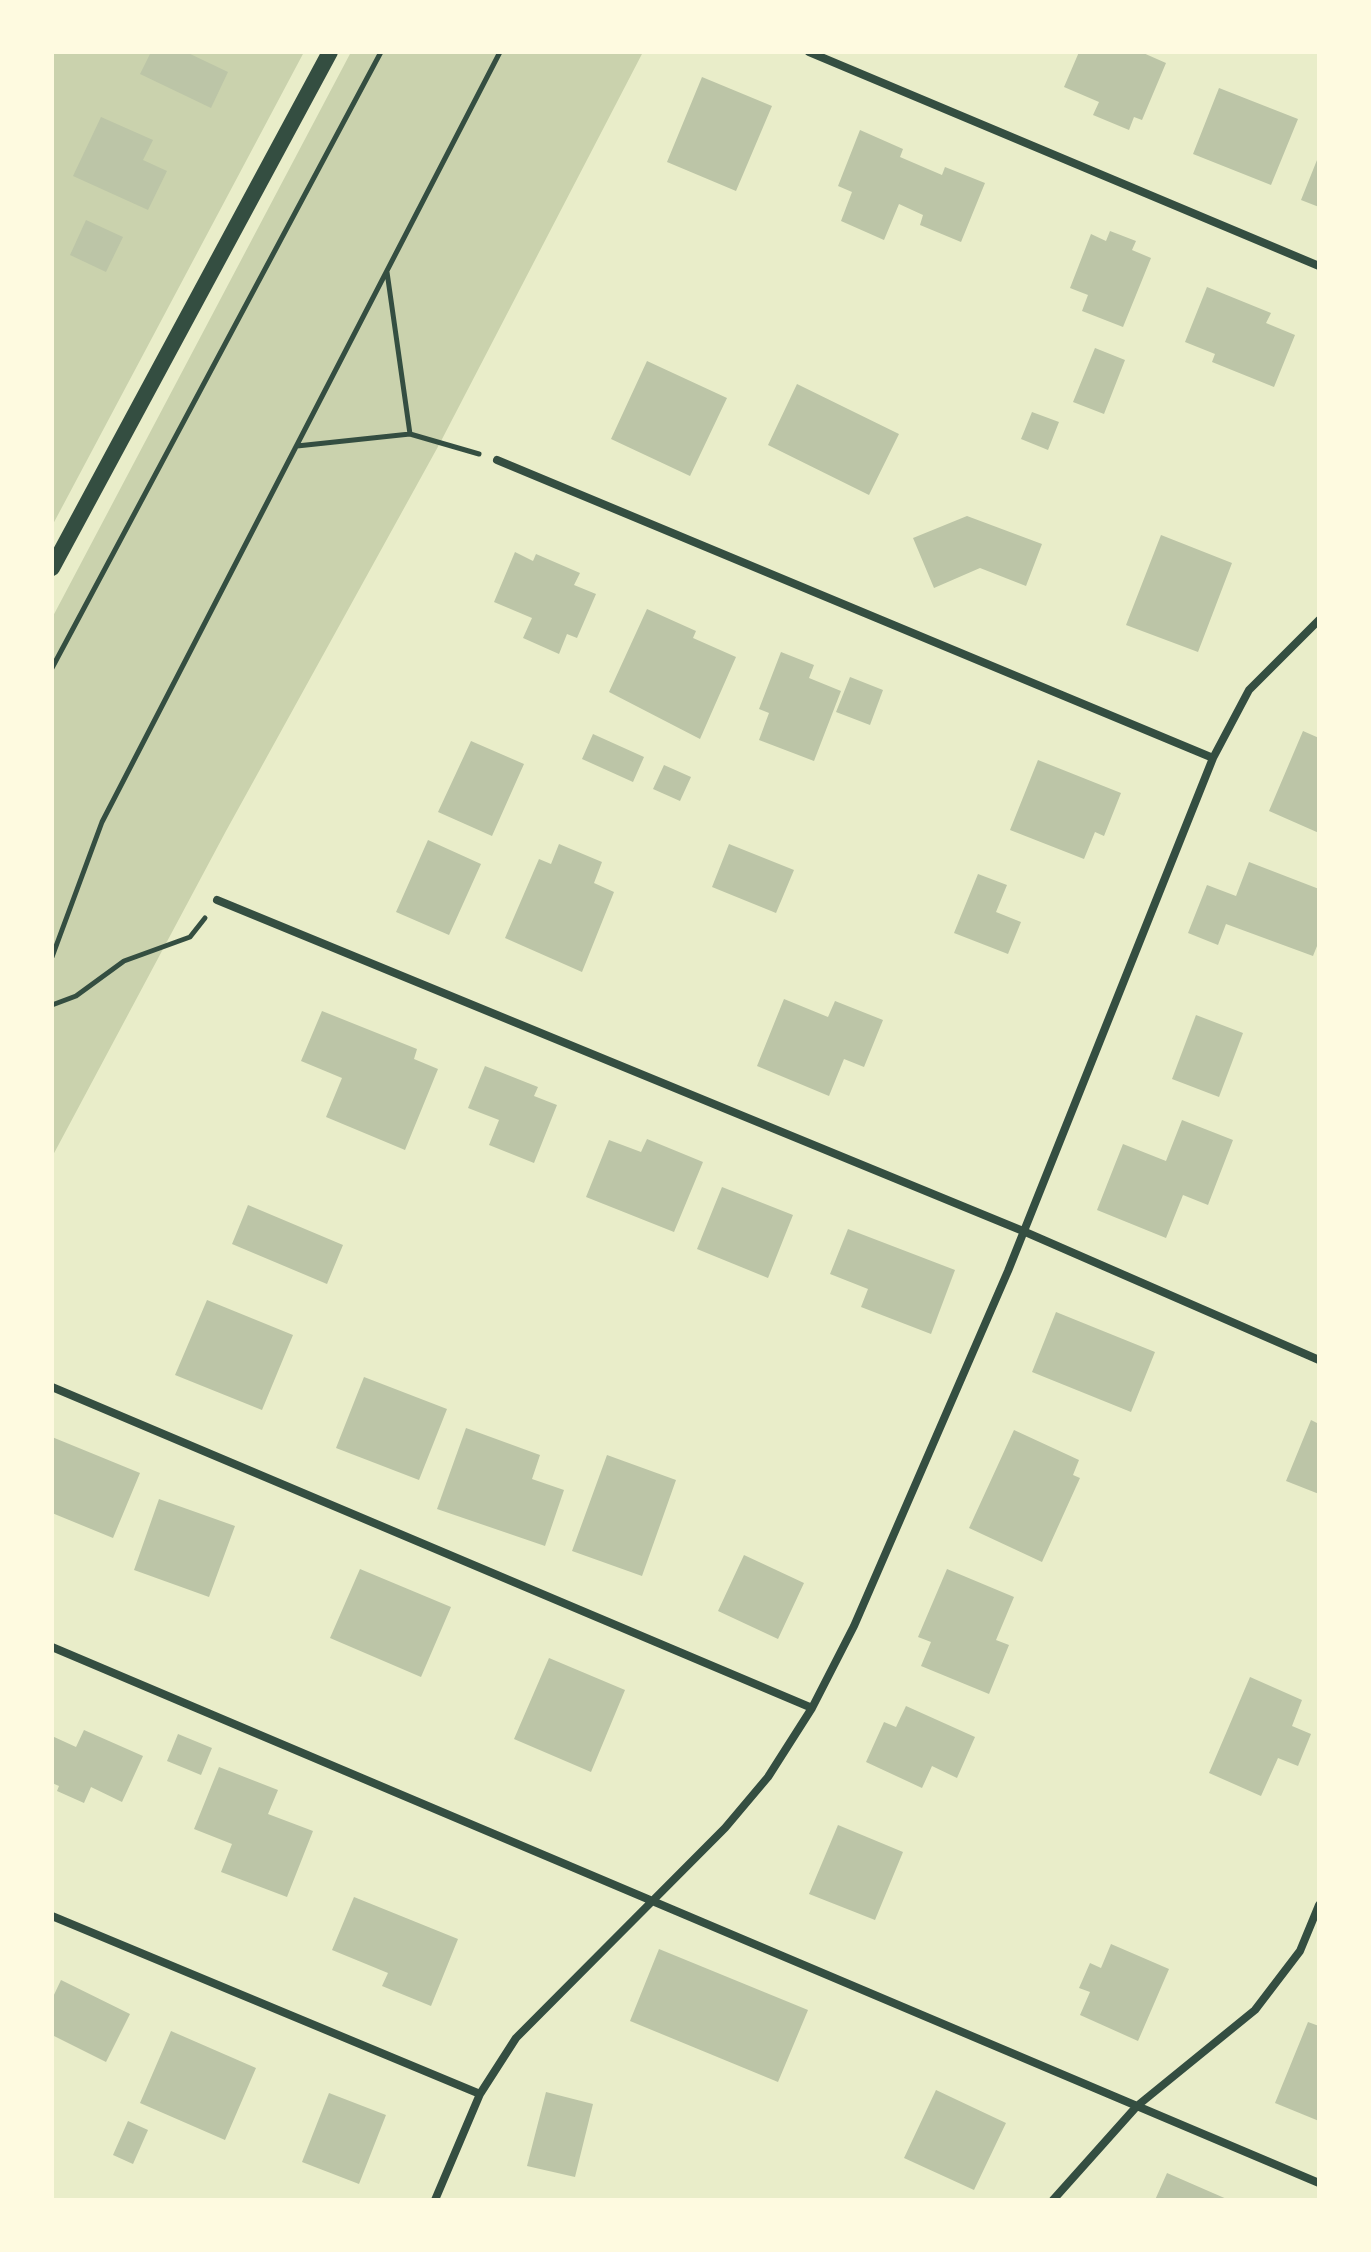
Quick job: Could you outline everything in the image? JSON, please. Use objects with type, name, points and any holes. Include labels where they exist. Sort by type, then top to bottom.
[{"type":"main road","points":[[52,568],[330,52]]},
{"type":"street","points":[[809,52],[1319,266]]},
{"type":"street","points":[[497,460],[1213,758]]},
{"type":"street","points":[[435,2200],[480,2094],[516,2038],[725,1828],[768,1777],[812,1708],[854,1626],[1023,1231],[1213,758],[1249,690],[1319,620]]},
{"type":"street","points":[[217,900],[1023,1231],[1319,1360]]},
{"type":"street","points":[[52,1387],[812,1708]]},
{"type":"street","points":[[52,1647],[1319,2183]]},
{"type":"street","points":[[1053,2200],[1137,2106],[1255,2010],[1300,1951],[1319,1905]]},
{"type":"street","points":[[52,1916],[480,2094]]},
{"type":"path","points":[[52,668],[381,52]]},
{"type":"path","points":[[52,957],[102,822],[500,52]]},
{"type":"path","points":[[387,271],[410,434]]},
{"type":"path","points":[[296,446],[410,434],[497,460]]},
{"type":"path","points":[[52,1005],[76,996],[124,961],[190,937],[217,900]]},
{"type":"green space","points":[[52,52],[304,52],[52,526]]},
{"type":"green space","points":[[351,52],[643,52],[440,443],[226,831],[52,1157],[52,618]]},
{"type":"building","points":[[151,52],[186,52],[228,72],[211,108],[140,74]]},
{"type":"building","points":[[1079,52],[1141,52],[1166,63],[1142,120],[1134,117],[1129,130],[1093,115],[1099,102],[1064,87]]},
{"type":"building","points":[[702,77],[772,106],[736,191],[667,162]]},
{"type":"building","points":[[1219,88],[1298,119],[1271,185],[1193,154]]},
{"type":"building","points":[[101,117],[153,140],[143,160],[167,171],[148,210],[73,176]]},
{"type":"building","points":[[860,130],[903,149],[900,157],[942,175],[945,167],[985,183],[961,242],[920,225],[923,215],[899,204],[884,240],[841,221],[852,192],[838,186]]},
{"type":"building","points":[[1319,155],[1319,207],[1301,200]]},
{"type":"building","points":[[86,220],[123,237],[106,272],[70,255]]},
{"type":"building","points":[[1110,231],[1136,241],[1132,250],[1151,258],[1123,327],[1082,311],[1088,295],[1070,288],[1091,234],[1106,241]]},
{"type":"building","points":[[1207,287],[1271,313],[1266,323],[1295,335],[1274,387],[1212,362],[1215,354],[1185,342]]},
{"type":"building","points":[[1095,348],[1125,360],[1104,414],[1073,402]]},
{"type":"building","points":[[647,361],[727,398],[690,476],[611,439]]},
{"type":"building","points":[[797,384],[899,434],[869,495],[768,445]]},
{"type":"building","points":[[1032,412],[1059,422],[1048,450],[1021,439]]},
{"type":"building","points":[[967,516],[1042,544],[1026,586],[980,568],[934,588],[913,538]]},
{"type":"building","points":[[1161,535],[1232,563],[1198,652],[1126,625]]},
{"type":"building","points":[[515,552],[533,561],[536,554],[580,573],[574,585],[596,594],[577,638],[567,634],[559,654],[523,638],[532,618],[494,602]]},
{"type":"building","points":[[647,609],[696,631],[693,638],[736,657],[700,739],[609,692]]},
{"type":"building","points":[[781,652],[814,665],[809,678],[841,691],[814,761],[759,740],[769,713],[759,709]]},
{"type":"building","points":[[850,677],[883,690],[870,725],[836,712]]},
{"type":"building","points":[[1303,731],[1319,738],[1319,833],[1269,811]]},
{"type":"building","points":[[593,734],[644,757],[633,782],[582,759]]},
{"type":"building","points":[[471,741],[524,764],[492,836],[438,812]]},
{"type":"building","points":[[1038,760],[1121,793],[1104,836],[1095,832],[1084,859],[1010,830]]},
{"type":"building","points":[[664,765],[691,777],[680,801],[653,789]]},
{"type":"building","points":[[428,840],[481,864],[449,935],[396,912]]},
{"type":"building","points":[[559,844],[602,862],[594,883],[614,892],[582,972],[505,938],[539,859],[551,864]]},
{"type":"building","points":[[729,844],[794,870],[776,913],[712,887]]},
{"type":"building","points":[[1249,862],[1319,889],[1319,941],[1313,956],[1226,924],[1218,945],[1188,933],[1207,885],[1236,896]]},
{"type":"building","points":[[978,874],[1007,885],[996,912],[1021,922],[1008,954],[954,933]]},
{"type":"building","points":[[784,999],[828,1017],[835,1001],[883,1020],[864,1067],[844,1059],[829,1096],[757,1066]]},
{"type":"building","points":[[322,1011],[417,1049],[414,1059],[438,1069],[405,1150],[326,1117],[342,1078],[301,1061]]},
{"type":"building","points":[[1196,1015],[1243,1033],[1219,1097],[1172,1079]]},
{"type":"building","points":[[485,1066],[538,1087],[534,1096],[557,1105],[534,1163],[489,1145],[499,1120],[468,1108]]},
{"type":"building","points":[[1182,1120],[1233,1140],[1208,1205],[1183,1195],[1166,1238],[1097,1210],[1123,1144],[1166,1161]]},
{"type":"building","points":[[647,1139],[703,1162],[674,1232],[586,1197],[609,1140],[641,1152]]},
{"type":"building","points":[[722,1187],[793,1215],[768,1278],[697,1249]]},
{"type":"building","points":[[248,1205],[343,1245],[327,1284],[232,1244]]},
{"type":"building","points":[[848,1229],[955,1270],[931,1334],[861,1307],[868,1289],[830,1274]]},
{"type":"building","points":[[207,1300],[293,1335],[262,1410],[175,1375]]},
{"type":"building","points":[[1056,1312],[1155,1352],[1131,1412],[1032,1372]]},
{"type":"building","points":[[364,1377],[447,1409],[419,1480],[336,1448]]},
{"type":"building","points":[[1311,1420],[1319,1424],[1319,1494],[1286,1481]]},
{"type":"building","points":[[466,1428],[540,1455],[532,1479],[564,1490],[545,1546],[437,1509]]},
{"type":"building","points":[[1014,1430],[1079,1460],[1073,1475],[1080,1478],[1042,1562],[969,1528]]},
{"type":"building","points":[[52,1437],[140,1473],[113,1538],[52,1513]]},
{"type":"building","points":[[607,1455],[676,1480],[642,1576],[572,1551]]},
{"type":"building","points":[[159,1499],[235,1526],[209,1597],[134,1570]]},
{"type":"building","points":[[744,1555],[804,1583],[778,1639],[718,1611]]},
{"type":"building","points":[[360,1569],[451,1607],[421,1677],[330,1638]]},
{"type":"building","points":[[947,1569],[1014,1597],[996,1640],[1009,1645],[989,1694],[921,1666],[931,1642],[918,1637]]},
{"type":"building","points":[[549,1658],[625,1690],[591,1772],[514,1739]]},
{"type":"building","points":[[1250,1677],[1302,1700],[1292,1726],[1311,1734],[1298,1766],[1278,1758],[1261,1796],[1209,1773]]},
{"type":"building","points":[[906,1706],[975,1737],[957,1778],[932,1766],[922,1788],[866,1762],[884,1722],[896,1727]]},
{"type":"building","points":[[84,1730],[143,1756],[122,1802],[91,1787],[84,1803],[57,1791],[59,1786],[52,1783],[52,1736],[76,1747]]},
{"type":"building","points":[[178,1734],[212,1748],[201,1775],[167,1761]]},
{"type":"building","points":[[219,1767],[278,1790],[268,1814],[313,1831],[287,1897],[221,1872],[232,1844],[194,1829]]},
{"type":"building","points":[[838,1825],[903,1852],[875,1920],[809,1894]]},
{"type":"building","points":[[354,1897],[458,1939],[431,2006],[382,1986],[388,1973],[332,1950]]},
{"type":"building","points":[[1111,1944],[1169,1969],[1138,2041],[1080,2015],[1090,1992],[1079,1988],[1090,1963],[1101,1968]]},
{"type":"building","points":[[659,1949],[808,2010],[778,2082],[630,2021]]},
{"type":"building","points":[[61,1980],[130,2014],[106,2062],[52,2035],[52,1999]]},
{"type":"building","points":[[1308,2022],[1319,2026],[1319,2121],[1275,2103]]},
{"type":"building","points":[[171,2031],[256,2068],[225,2140],[140,2103]]},
{"type":"building","points":[[936,2090],[1006,2123],[974,2190],[904,2158]]},
{"type":"building","points":[[546,2092],[593,2104],[575,2177],[527,2166]]},
{"type":"building","points":[[329,2093],[386,2115],[359,2184],[302,2162]]},
{"type":"building","points":[[128,2121],[148,2130],[133,2164],[113,2155]]},
{"type":"building","points":[[1167,2173],[1229,2200],[1155,2200]]}]
